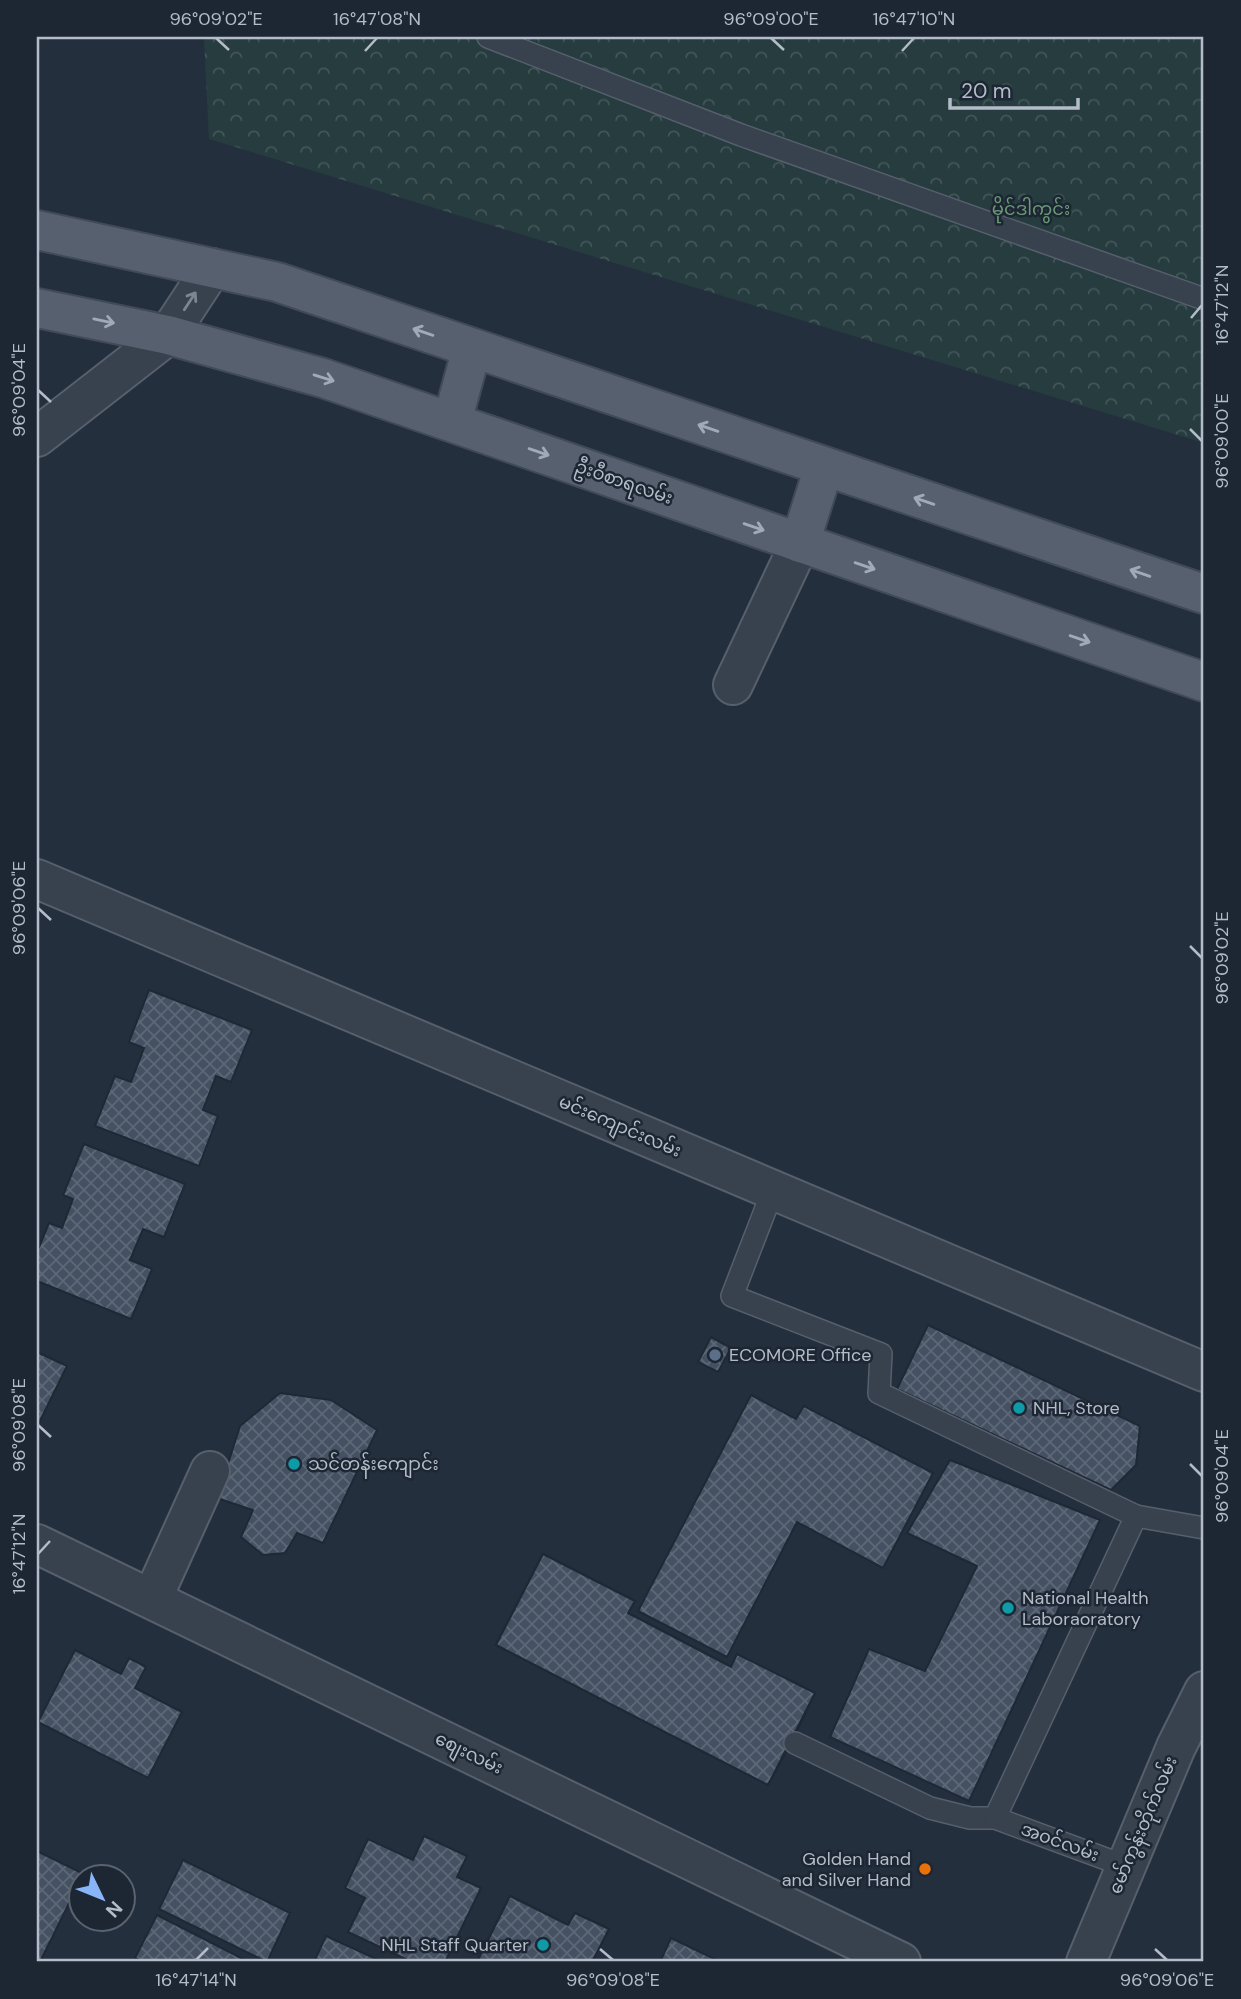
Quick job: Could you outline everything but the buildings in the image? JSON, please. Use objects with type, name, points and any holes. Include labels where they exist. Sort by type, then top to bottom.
[{"type":"main road","points":[[37,230],[277,282],[1204,594]]},
{"type":"main road","name":"ဦးဝီစာရလမ်း","points":[[37,308],[168,335],[323,378],[1204,682]]},
{"type":"main road","points":[[452,422],[472,348]]},
{"type":"main road","points":[[800,544],[824,467]]},
{"type":"street","points":[[37,437],[168,335],[212,268]]},
{"type":"street","points":[[733,685],[800,544]]},
{"type":"street","name":"မင်းကျောင်းလမ်း","points":[[37,879],[1204,1372]]},
{"type":"street","points":[[152,1600],[210,1471]]},
{"type":"street","name":"စျေးလမ်း","points":[[37,1544],[901,1962]]},
{"type":"street","name":"မော်ကွန်းတိုက်လမ်း","points":[[1086,1962],[1176,1747],[1204,1691]]},
{"type":"lane","points":[[488,37],[741,135],[1204,299]]},
{"type":"lane","points":[[773,1190],[732,1296],[881,1354],[879,1393],[1136,1516],[1204,1528]]},
{"type":"lane","points":[[995,1818],[1136,1516]]},
{"type":"lane","name":"အ၀င်လမ်း","points":[[795,1743],[930,1808],[970,1818],[995,1818],[1125,1866]]},
{"type":"green space","name":"မိုင်ဒါကွင်း","points":[[204,37],[1204,37],[1204,443],[209,139]]},
{"type":"place","name":"ECOMORE Office","points":[[715,1355]]},
{"type":"place","name":"NHL, Store","points":[[1019,1408]]},
{"type":"place","name":"သင်တန်းကျောင်း","points":[[294,1464]]},
{"type":"place","name":"National Health Laboraoratory","points":[[1008,1608]]},
{"type":"place","name":"Golden Hand and Silver Hand","points":[[925,1869]]},
{"type":"place","name":"NHL Staff Quarter","points":[[543,1945]]}]
